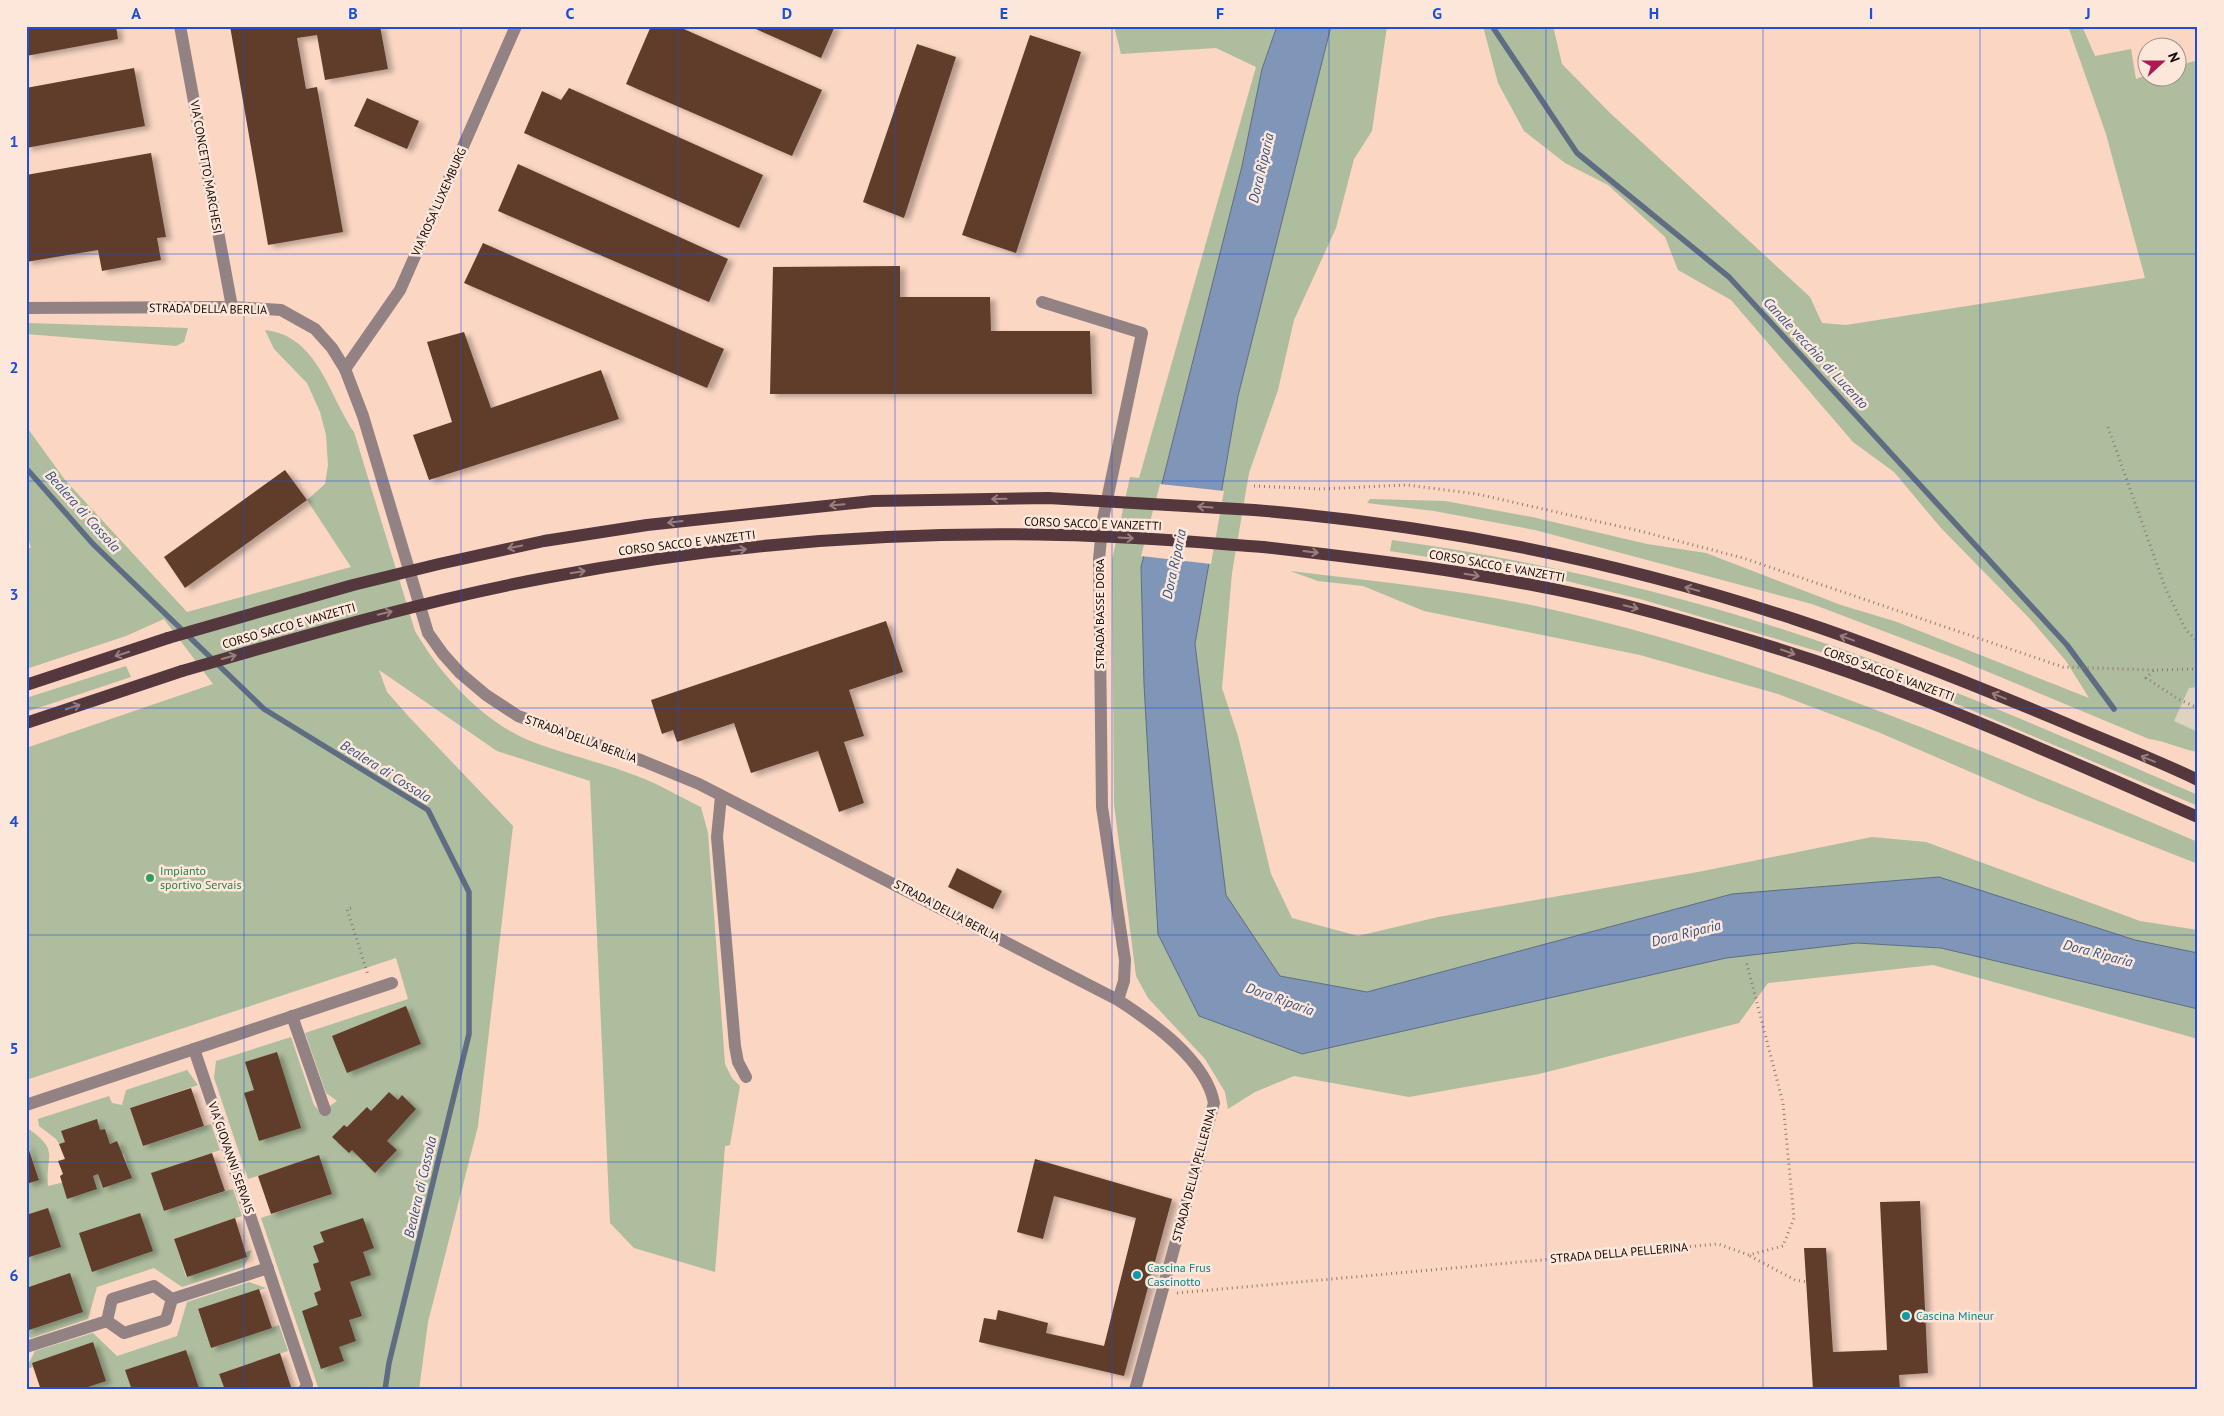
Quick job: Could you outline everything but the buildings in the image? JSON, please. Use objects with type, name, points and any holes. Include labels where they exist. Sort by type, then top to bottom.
[{"type":"main road","name":"CORSO SACCO E VANZETTI","points":[[26,685],[168,638],[353,585],[544,541],[656,524],[872,501],[1048,498],[1254,510],[1401,526],[1546,553],[1690,589],[1796,620],[1906,659],[2198,780]]},
{"type":"main road","name":"CORSO SACCO E VANZETTI","points":[[26,722],[182,671],[368,617],[451,597],[570,573],[654,560],[768,547],[886,538],[1033,535],[1263,547],[1393,562],[1514,582],[1653,612],[1782,650],[1907,694],[2032,745],[2198,817]]},
{"type":"street","name":"VIA CONCETTO MARCHESI","points":[[180,26],[232,308]]},
{"type":"street","name":"VIA ROSA LUXEMBURG","points":[[345,369],[400,290],[516,26]]},
{"type":"street","name":"STRADA BASSE DORA","points":[[1042,302],[1142,333],[1103,519],[1099,559],[1102,807],[1125,960],[1124,981],[1118,1000]]},
{"type":"street","name":"STRADA DELLA BERLIA","points":[[26,308],[232,308],[281,310],[315,329],[332,348],[345,369],[363,416],[428,633],[443,654],[486,695],[518,716],[644,761],[721,796],[1118,1000],[1147,1018]]},
{"type":"street","points":[[721,796],[717,837],[734,1036],[738,1062],[746,1077]]},
{"type":"street","points":[[26,1105],[392,983]]},
{"type":"street","points":[[292,1016],[325,1110]]},
{"type":"street","name":"STRADA DELLA PELLERINA","points":[[1136,1390],[1214,1103],[1206,1082],[1191,1061],[1147,1018]]},
{"type":"street","name":"VIA GIOVANNI SERVAIS","points":[[194,1048],[307,1385],[304,1390]]},
{"type":"street","points":[[172,1299],[268,1268]]},
{"type":"street","points":[[107,1321],[112,1299],[154,1286],[172,1299]]},
{"type":"street","points":[[107,1321],[124,1333],[166,1320],[172,1299]]},
{"type":"street","points":[[26,1347],[107,1321]]},
{"type":"path","points":[[2108,427],[2166,590],[2186,630],[2198,642]]},
{"type":"path","points":[[1254,486],[1320,489],[1407,484],[1487,496],[1640,530],[1742,558],[2063,667],[2154,670],[2198,669]]},
{"type":"path","points":[[2154,670],[2146,678],[2178,699],[2198,708]]},
{"type":"path","points":[[351,908],[347,909],[364,956],[373,990]]},
{"type":"path","points":[[1746,961],[1784,1102],[1794,1218],[1782,1246],[1749,1256]]},
{"type":"path","name":"STRADA DELLA PELLERINA","points":[[1161,1294],[1718,1244],[1749,1256],[1795,1280],[1806,1282]]},
{"type":"shaded area","points":[[2198,687],[2198,732],[2174,721],[2189,688]]},
{"type":"green space","points":[[1114,26],[1277,26],[1262,69],[1242,166],[1164,477],[1158,934],[1302,1054],[1726,958],[1857,943],[1941,948],[2198,1008],[2198,1039],[1933,965],[1768,983],[1739,1023],[1539,1074],[1409,1097],[1294,1076],[1255,1092],[1228,1109],[1225,1092],[1205,1059],[1148,998],[1136,976],[1114,804],[1112,560],[1130,477],[1139,478],[1256,67],[1216,48],[1121,54]]},
{"type":"green space","points":[[1331,26],[1387,26],[1372,131],[1354,159],[1336,228],[1294,320],[1278,390],[1249,473],[1232,573],[1222,688],[1238,736],[1271,874],[1292,918],[1358,936],[1438,917],[1698,872],[1872,837],[1926,842],[2140,921],[2198,930],[2198,953],[2135,940],[2031,907],[1732,894],[1367,992],[1280,976],[1226,895],[1195,644],[1238,396]]},
{"type":"green space","points":[[1483,26],[1553,26],[1562,64],[1609,112],[1810,297],[1822,323],[1846,325],[2145,278],[2106,134],[2068,26],[2082,26],[2095,56],[2131,49],[2136,88],[2186,88],[2186,63],[2198,60],[2198,687],[2189,688],[2174,721],[2198,732],[2198,752],[2149,739],[1957,659],[1812,604],[1535,530],[1434,511],[1367,503],[1370,499],[1445,501],[1532,517],[1647,544],[1706,553],[1841,605],[1897,622],[2089,698],[2066,661],[2030,619],[1941,528],[1894,472],[1853,442],[1731,300],[1678,270],[1665,237],[1608,185],[1565,163],[1524,131],[1498,83]]},
{"type":"green space","points":[[26,323],[188,328],[184,342],[176,346],[26,334]]},
{"type":"green space","points":[[265,330],[283,335],[298,343],[310,355],[320,369],[354,432],[415,631],[449,679],[494,721],[528,740],[645,779],[701,807],[708,833],[725,1064],[732,1078],[740,1086],[730,1145],[725,1146],[715,1272],[634,1248],[610,1223],[590,781],[497,751],[379,670],[387,692],[513,826],[478,1126],[428,1322],[419,1390],[319,1390],[261,1218],[332,1194],[319,1156],[248,1179],[214,1078],[216,1061],[291,1037],[314,1105],[321,1112],[337,1101],[326,1093],[305,1033],[408,999],[396,958],[26,1080],[26,748],[213,684],[164,619],[126,636],[26,669],[26,549],[31,548],[26,531],[26,426],[65,480],[187,612],[351,567],[307,500],[325,484],[328,465],[326,435],[320,412],[307,383],[274,349]]},
{"type":"green space","points":[[1392,540],[1456,550],[1585,575],[1712,608],[1775,627],[1899,670],[2049,731],[2198,795],[2198,806],[1964,707],[1824,653],[1640,599],[1546,576],[1390,551]]},
{"type":"green space","points":[[1290,571],[1414,586],[1506,600],[1622,627],[1707,651],[1873,709],[2036,774],[2198,842],[2198,864],[2033,799],[1878,732],[1778,694],[1640,655],[1424,611],[1363,586],[1318,581]]},
{"type":"green space","points":[[126,666],[131,677],[26,712],[26,698]]},
{"type":"green space","points":[[187,1070],[198,1085],[130,1108],[143,1146],[211,1124],[220,1150],[152,1173],[164,1211],[233,1189],[242,1216],[174,1239],[186,1277],[247,1257],[246,1252],[252,1250],[244,1267],[182,1287],[154,1268],[97,1287],[88,1319],[31,1338],[26,1335],[26,1184],[39,1179],[26,1141],[26,1127],[37,1135],[48,1148],[48,1186],[98,1174],[103,1188],[131,1178],[124,1154],[121,1155],[117,1141],[110,1144],[105,1129],[59,1144],[56,1139],[39,1126],[38,1119],[109,1096],[112,1103],[122,1105],[126,1090]]},
{"type":"green space","points":[[249,1282],[266,1288],[198,1310],[211,1348],[279,1325],[288,1351],[219,1374],[225,1390],[41,1390],[33,1367],[26,1369],[35,1351],[93,1333],[117,1356],[177,1336],[187,1302]]},
{"type":"water","name":"Dora Riparia","points":[[1277,26],[1331,26],[1238,396],[1195,644],[1226,895],[1280,976],[1367,992],[1732,894],[1939,877],[2135,940],[2198,953],[2198,1009],[1941,948],[1857,943],[1726,958],[1302,1054],[1199,1016],[1158,934],[1144,684],[1141,567],[1242,166],[1262,69]]},
{"type":"pier","points":[[1160,484],[1224,491],[1211,564],[1141,556]]},
{"type":"waterway","name":"Canale vecchio di Lucento","points":[[1492,26],[1577,153],[1729,277],[2067,645],[2114,709]]},
{"type":"waterway","name":"Bealera di Cossola","points":[[26,468],[93,544],[264,709],[428,810],[469,892],[469,1034],[389,1363],[385,1390]]},
{"type":"place","name":"Impianto sportivo Servais","points":[[150,878]]},
{"type":"place","name":"Cascina Frus Cascinotto","points":[[1137,1275]]},
{"type":"place","name":"Cascina Mineur","points":[[1906,1316]]}]
